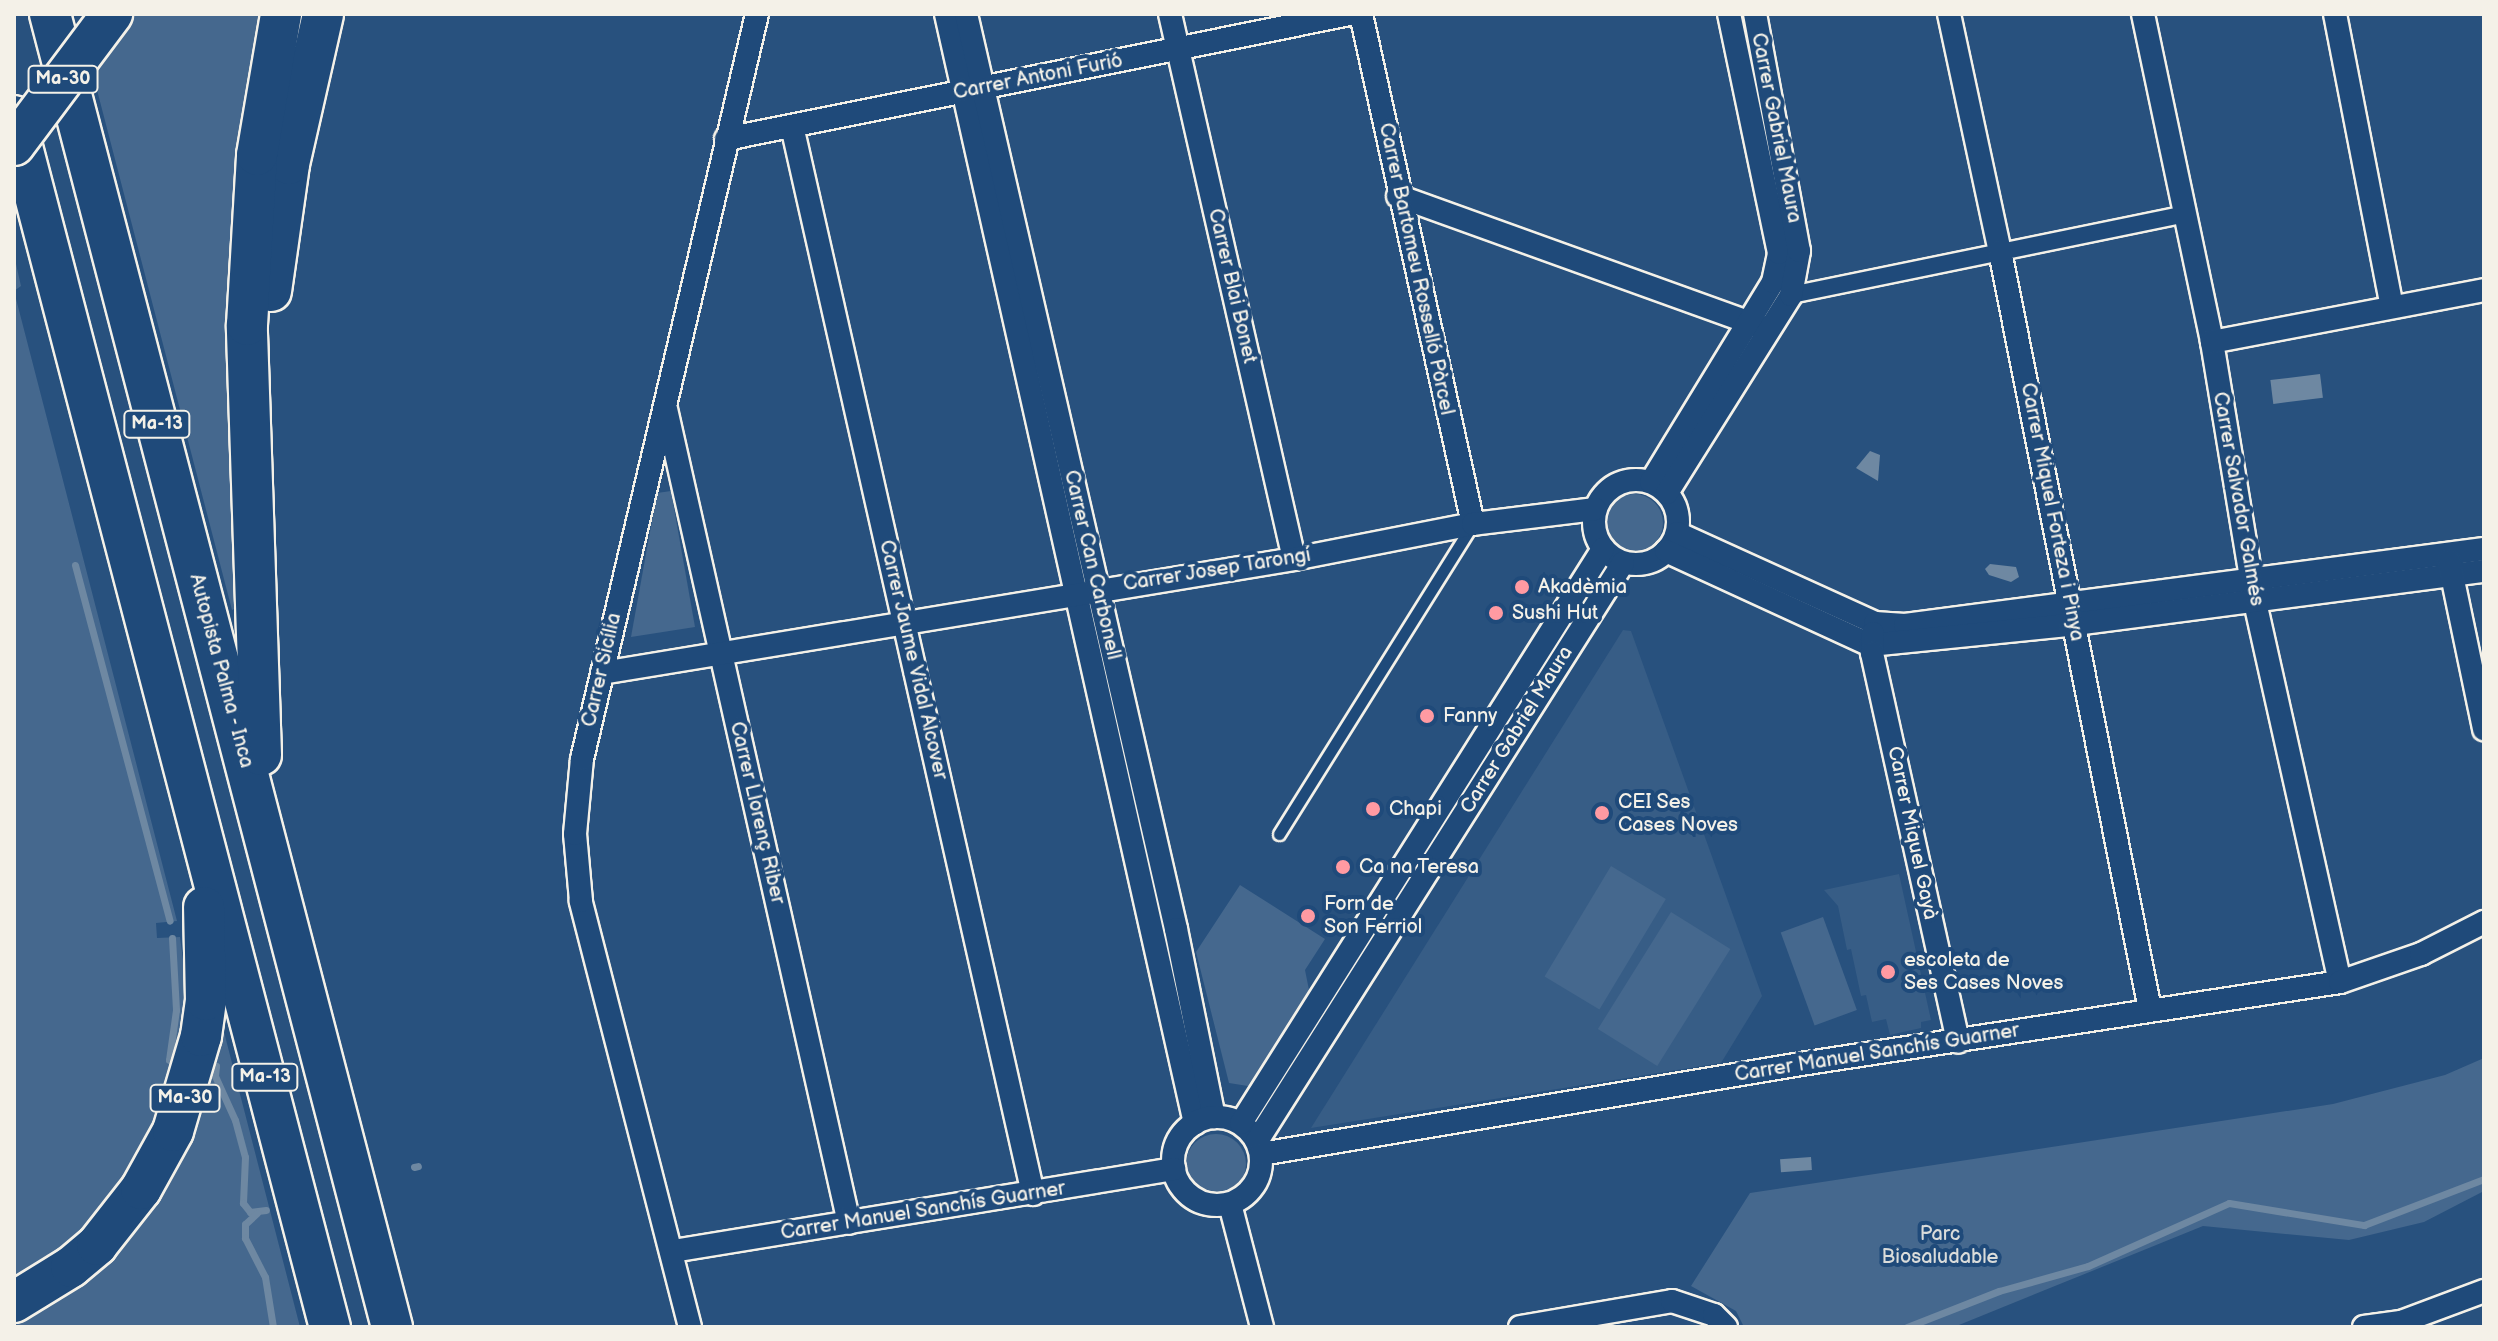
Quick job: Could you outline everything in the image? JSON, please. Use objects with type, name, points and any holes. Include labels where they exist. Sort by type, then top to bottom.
[{"type":"highway","name":"Autopista Palma - Inca","points":[[50,14],[392,1327]]},
{"type":"highway","name":"Ma-30","points":[[14,145],[112,14]]},
{"type":"highway","points":[[264,834],[247,325],[249,250],[257,155],[281,14]]},
{"type":"highway","points":[[255,523],[274,260],[298,117],[323,14]]},
{"type":"highway","name":"Ma-13","points":[[14,116],[330,1327]]},
{"type":"highway","name":"Ma-30","points":[[14,1302],[71,1267],[97,1245],[141,1189],[173,1131],[194,1068],[206,1000],[201,827]]},
{"type":"street","name":"Carrer Sicília","points":[[690,1327],[581,901],[575,834],[582,759],[757,14]]},
{"type":"street","points":[[946,14],[973,90]]},
{"type":"street","name":"Carrer Can Carbonell","points":[[966,14],[973,90],[1088,591],[1176,929],[1204,1120]]},
{"type":"street","name":"Carrer Blai Bonet","points":[[1170,14],[1294,559]]},
{"type":"street","name":"Carrer Antoni Furió","points":[[726,139],[1350,14]]},
{"type":"street","name":"Carrer Bartomeu Rosselló Pòrcel","points":[[1361,14],[1398,196],[1473,524]]},
{"type":"street","name":"Carrer Gabriel Maura","points":[[1729,14],[1779,253],[1759,326]]},
{"type":"street","name":"Carrer Gabriel Maura","points":[[1659,487],[1759,326],[1791,295],[1799,251],[1755,14]]},
{"type":"street","name":"Carrer Miquel Forteza i Pinya","points":[[1949,14],[2000,251],[2150,1010]]},
{"type":"street","name":"Carrer Salvador Galmés","points":[[2143,14],[2212,342],[2255,602],[2340,982]]},
{"type":"street","points":[[2335,14],[2392,306]]},
{"type":"street","name":"Carrer Jaume Vidal Alcover","points":[[792,126],[1033,1194]]},
{"type":"street","points":[[1398,196],[1759,326]]},
{"type":"street","points":[[1791,295],[2185,214]]},
{"type":"street","points":[[2212,342],[2484,290]]},
{"type":"street","name":"Carrer Llorenç Riber","points":[[665,403],[849,1223]]},
{"type":"street","points":[[1621,482],[1659,487],[1678,515],[1672,542],[1644,563],[1623,563],[1603,549],[1593,523],[1595,509],[1601,497],[1621,482]]},
{"type":"street","name":"Carrer Josep Tarongí","points":[[602,673],[1294,559],[1473,524],[1595,509]]},
{"type":"street","points":[[1672,542],[1872,634],[2075,624],[2255,602],[2450,564],[2484,549]]},
{"type":"street","name":"Carrer Gabriel Maura","points":[[1241,1123],[1603,549]]},
{"type":"street","name":"Carrer Gabriel Maura","points":[[1259,1148],[1623,563]]},
{"type":"street","points":[[1872,634],[1905,625],[2070,601],[2252,579],[2450,564],[2484,571]]},
{"type":"street","points":[[2450,564],[2484,729]]},
{"type":"street","name":"Carrer Miquel Gayà","points":[[1872,634],[1958,1042]]},
{"type":"street","name":"Carrer Manuel Sanchís Guarner","points":[[1259,1148],[2340,982],[2421,954],[2484,922]]},
{"type":"street","points":[[1204,1120],[1241,1123],[1259,1148],[1261,1167],[1251,1190],[1230,1204],[1201,1202],[1188,1195],[1174,1169],[1177,1143],[1204,1120]]},
{"type":"street","name":"Carrer Manuel Sanchís Guarner","points":[[673,1251],[1174,1169]]},
{"type":"street","points":[[1230,1204],[1262,1327]]},
{"type":"street","points":[[2364,1327],[2401,1322],[2484,1291]]},
{"type":"street","points":[[1520,1327],[1672,1301],[1714,1315],[1726,1327]]},
{"type":"lane","points":[[1279,834],[1473,524]]},
{"type":"shaded area","points":[[2320,374],[2323,398],[2273,404],[2270,380]]},
{"type":"shaded area","points":[[1870,451],[1880,455],[1878,481],[1856,468]]},
{"type":"shaded area","points":[[1990,564],[2016,567],[2019,577],[2011,582],[1989,575],[1985,569]]},
{"type":"shaded area","name":"CEI Ses Cases Noves","points":[[1623,630],[1631,631],[1762,996],[1721,1063],[1311,1128]]},
{"type":"shaded area","name":"escoleta de Ses Cases Noves","points":[[1899,874],[1931,1020],[1921,1022],[1921,1028],[1890,1035],[1886,1019],[1872,1022],[1866,995],[1861,996],[1851,949],[1847,950],[1838,906],[1824,890]]},
{"type":"shaded area","points":[[1811,1157],[1812,1170],[1781,1172],[1780,1159]]},
{"type":"green space","points":[[128,14],[266,14],[229,297],[227,403],[238,607],[232,610],[90,63]]},
{"type":"green space","points":[[14,255],[21,286],[14,291]]},
{"type":"green space","points":[[14,291],[177,921],[156,923],[157,938],[180,937],[187,989],[183,1036],[150,1139],[98,1221],[59,1255],[14,1282]]},
{"type":"green space","points":[[671,491],[695,627],[631,637],[657,493]]},
{"type":"green space","points":[[1634,494],[1655,502],[1663,523],[1655,544],[1634,552],[1613,544],[1605,523],[1613,502]]},
{"type":"green space","points":[[1611,866],[1666,899],[1599,1010],[1545,977]]},
{"type":"green space","points":[[1240,885],[1325,939],[1305,970],[1310,995],[1254,1087],[1229,1083],[1196,952]]},
{"type":"green space","points":[[1671,912],[1730,949],[1657,1066],[1598,1029]]},
{"type":"green space","points":[[1823,917],[1857,1010],[1815,1025],[1781,932]]},
{"type":"green space","points":[[215,997],[300,1327],[14,1327],[14,1314],[100,1258]]},
{"type":"green space","name":"Parc Biosaludable","points":[[2484,1058],[2484,1191],[2424,1222],[2349,1240],[2203,1226],[1954,1327],[1744,1327],[1736,1311],[1691,1286],[1750,1193],[2333,1104],[2445,1075]]},
{"type":"green space","points":[[1216,1134],[1237,1143],[1246,1164],[1237,1185],[1216,1194],[1195,1185],[1186,1164],[1195,1143]]},
{"type":"waterway","points":[[75,565],[170,921]]},
{"type":"waterway","points":[[172,938],[176,1010],[169,1060],[174,1061]]},
{"type":"waterway","points":[[212,1066],[216,1066],[215,1076],[235,1120],[245,1157],[243,1203],[250,1212],[266,1210]]},
{"type":"waterway","points":[[414,1167],[418,1166]]},
{"type":"waterway","points":[[1907,1327],[1999,1291],[2088,1266],[2229,1203],[2364,1225],[2484,1179]]},
{"type":"waterway","points":[[257,1213],[245,1224],[245,1238],[265,1277],[273,1327]]},
{"type":"place","name":"Akadèmia","points":[[1522,587]]},
{"type":"place","name":"Sushi Hut","points":[[1496,613]]},
{"type":"place","name":"Fanny","points":[[1427,716]]},
{"type":"place","name":"Chapi","points":[[1373,809]]},
{"type":"place","name":"CEI Ses Cases Noves","points":[[1602,813]]},
{"type":"place","name":"Ca na Teresa","points":[[1343,867]]},
{"type":"place","name":"Forn de Son Ferriol","points":[[1308,916]]},
{"type":"place","name":"escoleta de Ses Cases Noves","points":[[1888,972]]}]
